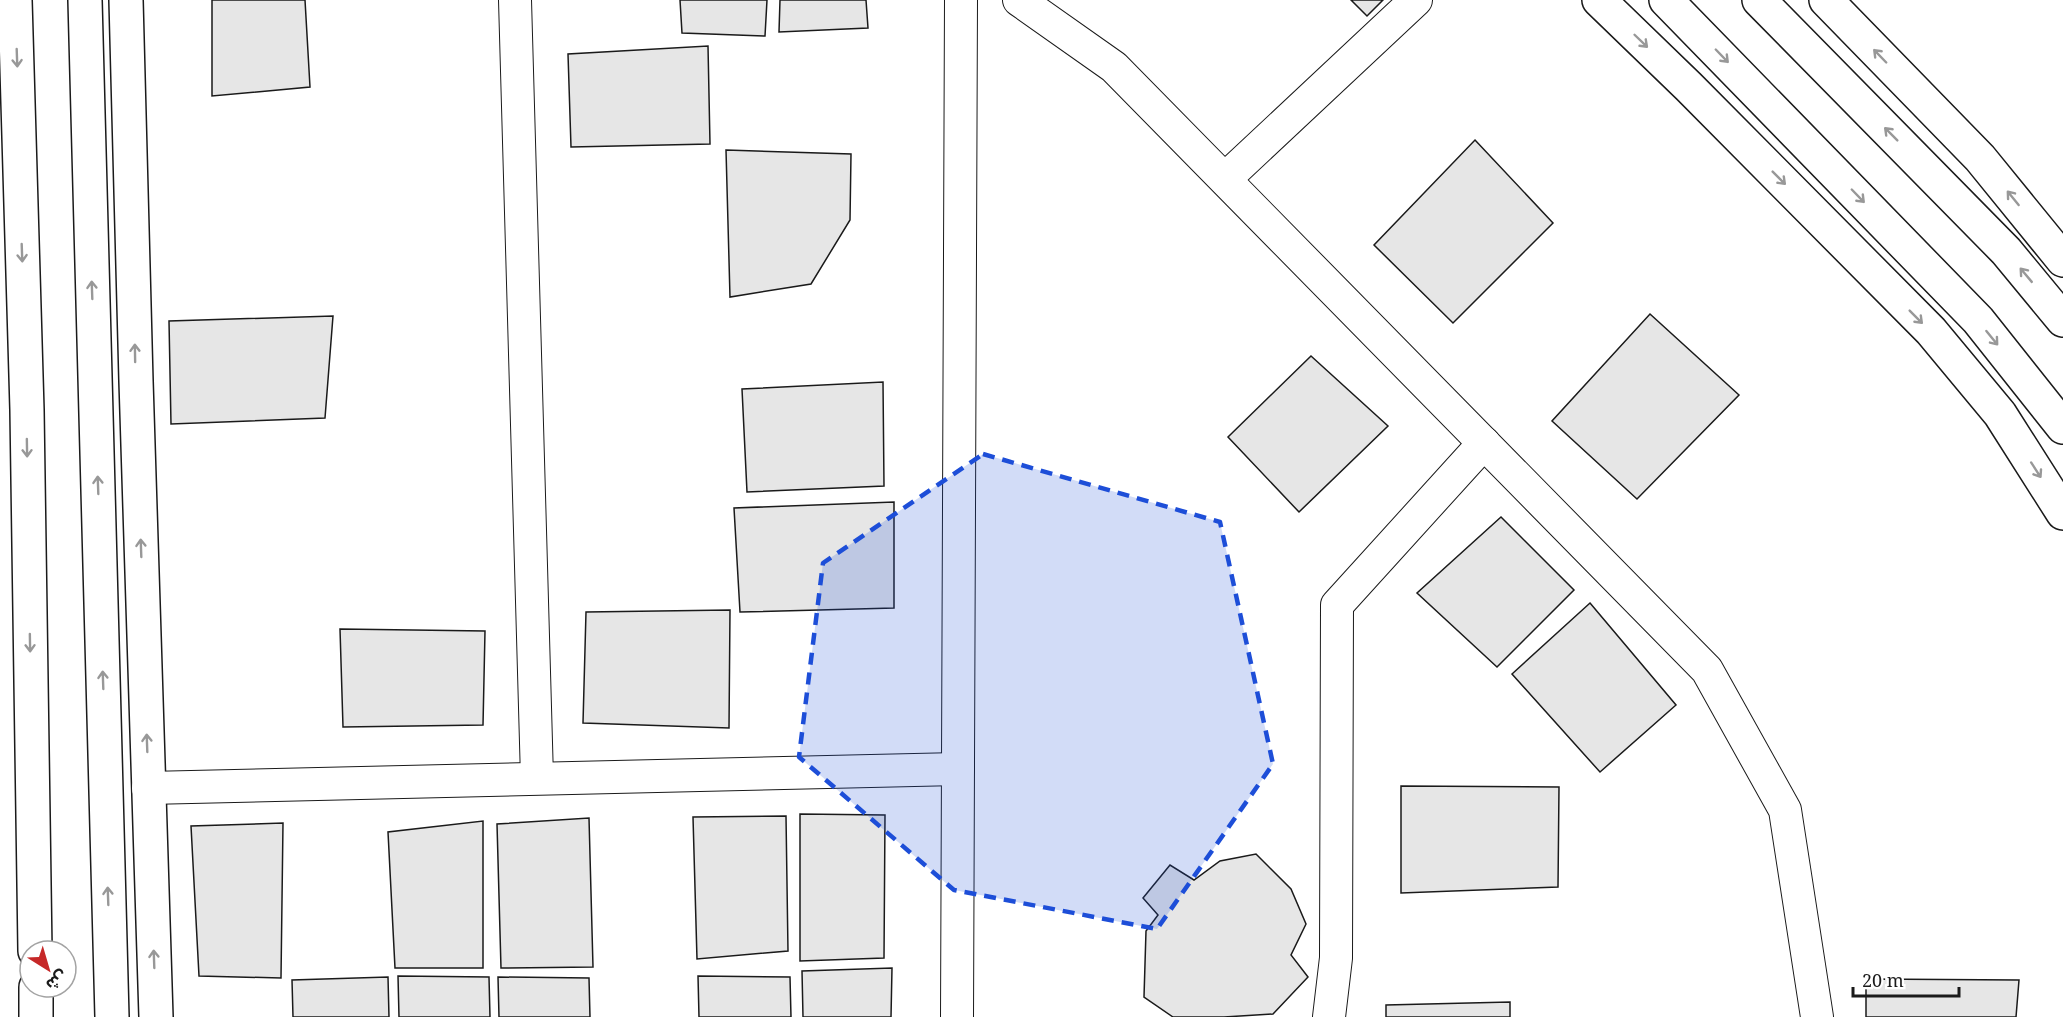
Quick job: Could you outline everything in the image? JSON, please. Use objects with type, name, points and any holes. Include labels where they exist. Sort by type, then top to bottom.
[{"type":"main road","points":[[15,0],[27,410],[35,939]]},
{"type":"main road","points":[[85,0],[112,1017]]},
{"type":"main road","points":[[126,0],[156,1017]]},
{"type":"main road","points":[[1599,0],[1689,87],[1931,331],[2000,414],[2063,513]]},
{"type":"main road","points":[[1666,0],[1978,320],[2063,427]]},
{"type":"main road","points":[[1759,0],[2006,251],[2063,320]]},
{"type":"main road","points":[[1826,0],[1980,158],[2063,260]]},
{"type":"main road","points":[[36,999],[36,1017]]},
{"type":"street","points":[[515,0],[537,778]]},
{"type":"street","points":[[957,1017],[961,0]]},
{"type":"street","points":[[1019,0],[1114,67],[1707,670],[1785,810],[1816,1017]]},
{"type":"street","points":[[1225,179],[1416,0]]},
{"type":"street","points":[[1329,1017],[1336,958],[1337,605],[1484,443]]},
{"type":"street","points":[[148,788],[958,769]]},
{"type":"highlighted area","points":[[983,454],[1220,522],[1273,764],[1157,929],[954,890],[799,757],[823,563]]},
{"type":"building","points":[[212,0],[305,0],[310,87],[212,96]]},
{"type":"building","points":[[680,0],[767,0],[765,36],[682,33]]},
{"type":"building","points":[[780,0],[866,0],[868,28],[779,32]]},
{"type":"building","points":[[1351,0],[1383,0],[1367,16]]},
{"type":"building","points":[[708,46],[710,144],[571,147],[568,54]]},
{"type":"building","points":[[1475,140],[1553,223],[1453,323],[1374,245]]},
{"type":"building","points":[[726,150],[851,154],[850,220],[811,284],[730,297]]},
{"type":"building","points":[[1650,314],[1739,395],[1637,499],[1552,421]]},
{"type":"building","points":[[333,316],[325,418],[171,424],[169,321]]},
{"type":"building","points":[[1311,356],[1388,426],[1299,512],[1228,437]]},
{"type":"building","points":[[883,382],[884,486],[747,492],[742,389]]},
{"type":"building","points":[[894,502],[894,608],[740,612],[734,508]]},
{"type":"building","points":[[1501,517],[1574,590],[1497,667],[1417,593]]},
{"type":"building","points":[[1590,603],[1676,705],[1600,772],[1512,674]]},
{"type":"building","points":[[730,610],[729,728],[583,723],[586,612]]},
{"type":"building","points":[[340,629],[485,631],[483,725],[343,727]]},
{"type":"building","points":[[1401,786],[1559,787],[1558,887],[1401,893]]},
{"type":"building","points":[[800,814],[885,815],[884,958],[800,961]]},
{"type":"building","points":[[786,816],[788,951],[697,959],[693,817]]},
{"type":"building","points":[[589,818],[593,967],[501,968],[497,824]]},
{"type":"building","points":[[483,821],[483,968],[395,968],[388,832]]},
{"type":"building","points":[[283,823],[281,978],[199,976],[191,826]]},
{"type":"building","points":[[1256,854],[1291,889],[1306,924],[1291,955],[1308,977],[1273,1014],[1173,1017],[1144,997],[1146,931],[1158,915],[1143,898],[1170,865],[1194,880],[1220,861]]},
{"type":"building","points":[[892,968],[891,1017],[803,1017],[802,971]]},
{"type":"building","points":[[398,976],[489,977],[490,1017],[399,1017]]},
{"type":"building","points":[[698,976],[790,977],[791,1017],[699,1017]]},
{"type":"building","points":[[388,977],[389,1017],[293,1017],[292,980]]},
{"type":"building","points":[[498,977],[589,978],[590,1017],[499,1017]]},
{"type":"building","points":[[1866,979],[2019,980],[2016,1017],[1866,1017]]},
{"type":"building","points":[[1510,1002],[1510,1017],[1386,1017],[1386,1005]]}]
